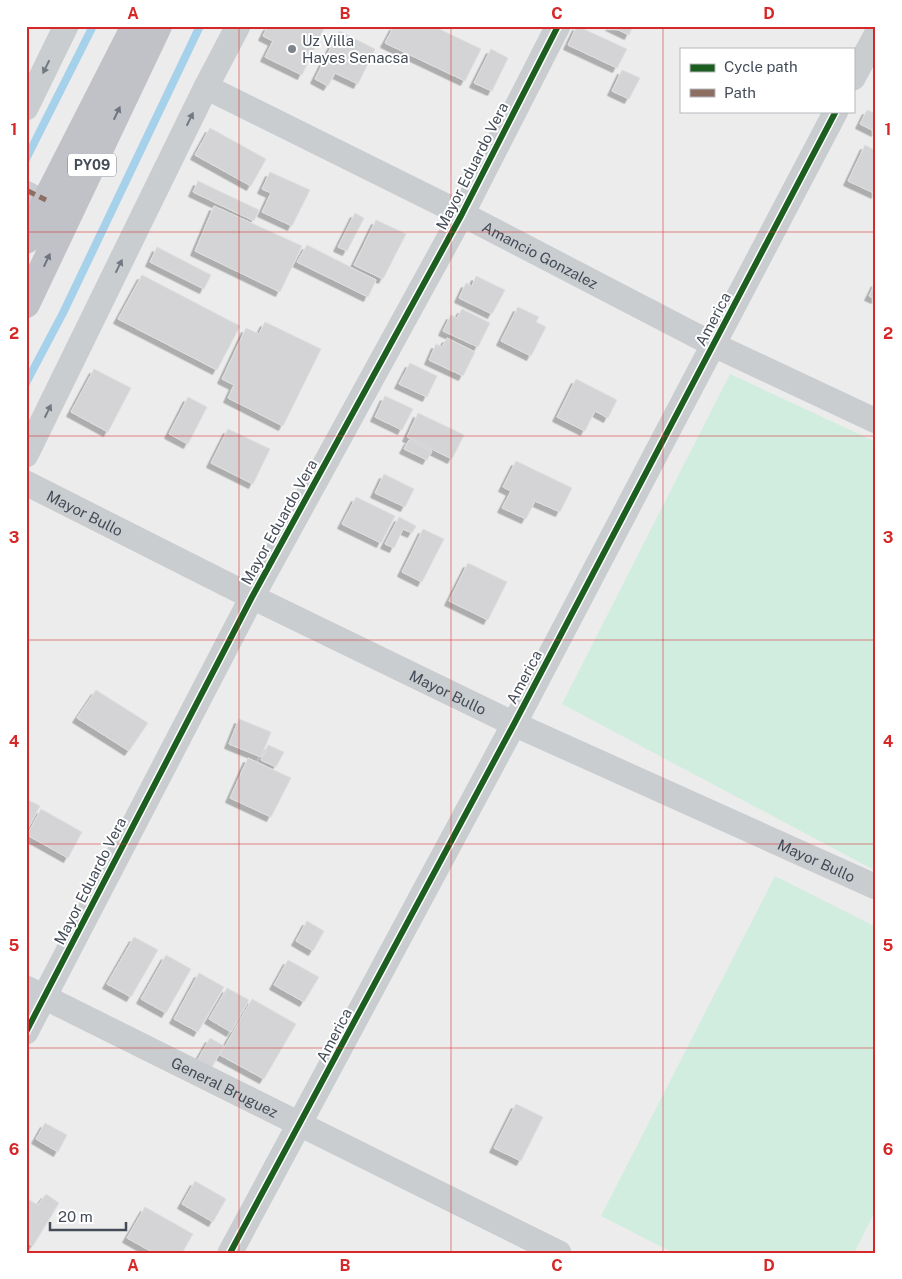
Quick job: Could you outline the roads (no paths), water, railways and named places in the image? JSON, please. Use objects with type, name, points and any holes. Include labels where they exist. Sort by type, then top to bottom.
[{"type":"highway","name":"PY09","points":[[26,240],[36,195],[135,26]]},
{"type":"highway","name":"PY09","points":[[26,304],[158,26]]},
{"type":"street","points":[[26,455],[206,87],[238,26]]},
{"type":"street","name":"Mayor Eduardo Vera","points":[[26,1032],[35,992],[462,214],[558,26]]},
{"type":"street","points":[[26,108],[64,27]]},
{"type":"street","points":[[854,76],[876,35]]},
{"type":"street","name":"Amancio Gonzalez","points":[[206,87],[462,214],[714,345],[876,421]]},
{"type":"street","name":"America","points":[[230,1253],[514,724],[835,112]]},
{"type":"street","name":"Mayor Bullo","points":[[26,483],[252,597],[514,724],[876,887]]},
{"type":"street","name":"General Bruguez","points":[[35,992],[559,1253]]},
{"type":"waterway","points":[[26,159],[93,26]]},
{"type":"waterway","points":[[26,383],[63,313],[200,26]]},
{"type":"place","name":"Uz Villa Hayes Senacsa","points":[[292,49]]}]
